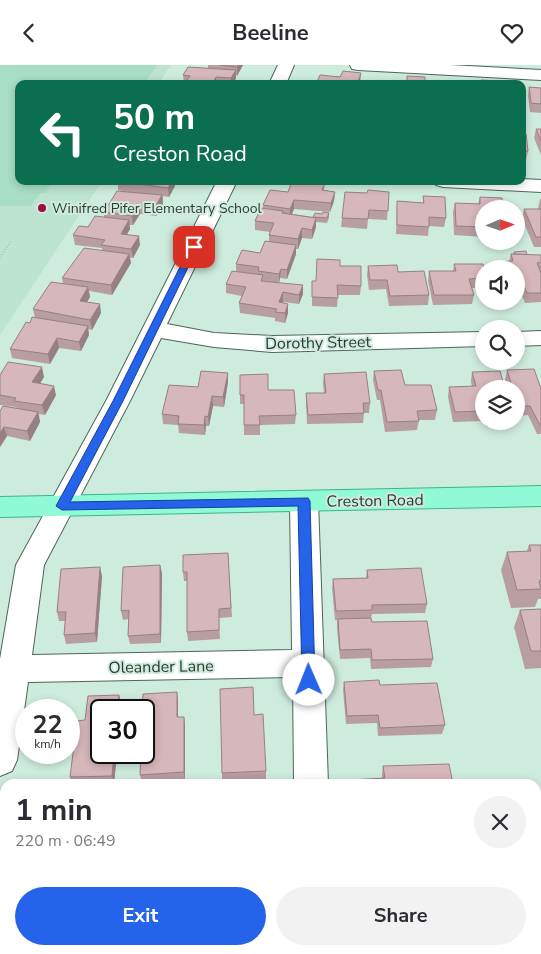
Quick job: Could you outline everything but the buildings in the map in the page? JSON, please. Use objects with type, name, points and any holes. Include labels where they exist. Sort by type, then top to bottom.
[{"type":"main road","name":"Creston Road","points":[[0,507],[541,496]]},
{"type":"street","points":[[279,80],[286,65]]},
{"type":"street","points":[[358,65],[541,75]]},
{"type":"street","points":[[0,760],[30,565],[118,401],[225,185]]},
{"type":"street","points":[[522,185],[541,186]]},
{"type":"street","name":"Dorothy Street","points":[[153,329],[214,340],[272,344],[475,339]]},
{"type":"street","points":[[525,339],[541,338]]},
{"type":"street","points":[[304,501],[311,779]]},
{"type":"street","name":"Oleander Lane","points":[[13,669],[308,663]]},
{"type":"path","points":[[0,257],[12,240]]},
{"type":"shaded area","name":"Winifred Pifer Elementary School","points":[[0,65],[171,65],[161,80],[15,80],[15,185],[99,185],[0,335]]},
{"type":"shaded area","points":[[0,65],[157,65],[147,80],[15,80],[15,185],[50,185],[46,193],[40,193],[31,206],[0,206]]},
{"type":"place","name":"Winifred Pifer Elementary School","points":[[42,208]]},
{"type":"route","points":[[194,247],[118,401],[62,506],[304,501],[309,680]]}]
